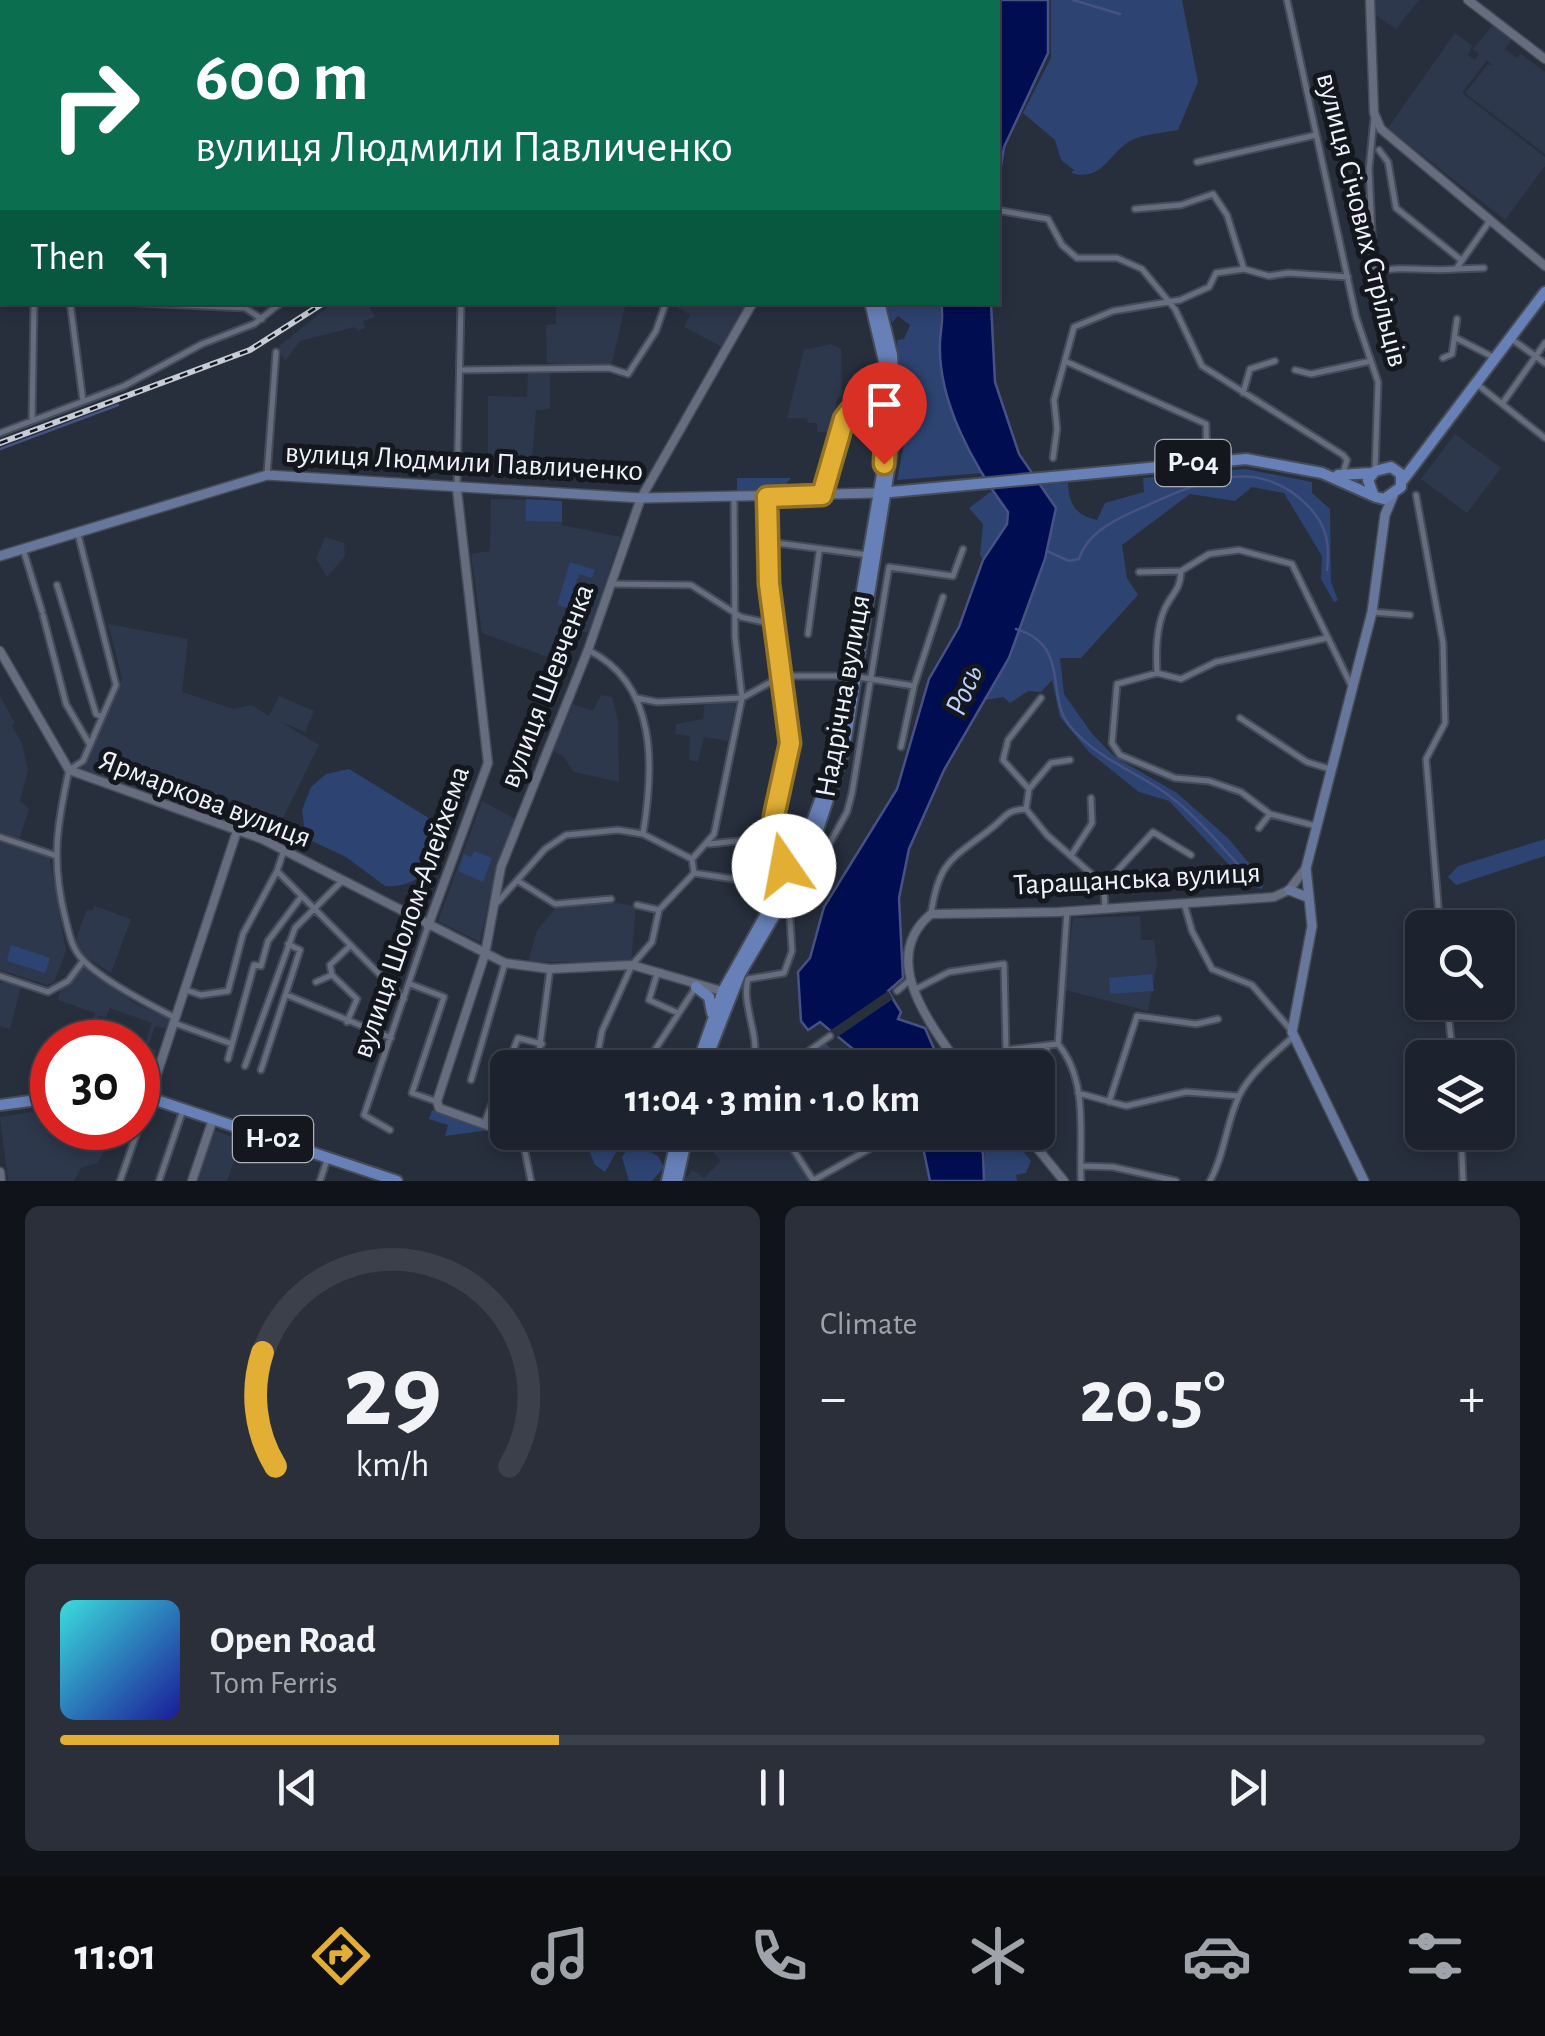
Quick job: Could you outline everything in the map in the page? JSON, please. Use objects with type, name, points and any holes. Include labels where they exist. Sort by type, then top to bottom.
[{"type":"main road","name":"Таращанська вулиця","points":[[1306,868],[1350,682],[1372,612],[1385,516],[1398,488],[1427,447],[1545,292]]},
{"type":"main road","points":[[852,676],[887,445],[886,365],[871,305]]},
{"type":"main road","points":[[704,1050],[712,1018],[824,821],[838,776],[868,555],[895,444],[892,355],[880,305]]},
{"type":"main road","name":"Таращанська вулиця","points":[[1381,469],[1411,460],[1427,447]]},
{"type":"main road","name":"Р-04","points":[[882,493],[1206,462],[1266,460],[1342,476],[1381,469]]},
{"type":"main road","points":[[1385,516],[1368,484],[1381,469],[1398,488]]},
{"type":"main road","name":"Р-04","points":[[1322,473],[1374,495],[1398,488]]},
{"type":"main road","name":"вулиця Людмили Павличенко","points":[[0,556],[267,476],[641,498],[882,493]]},
{"type":"main road","points":[[1306,868],[1312,926],[1294,1034],[1364,1181]]},
{"type":"main road","points":[[1289,890],[1307,897]]},
{"type":"main road","points":[[696,987],[709,997],[712,1018]]},
{"type":"main road","points":[[706,1050],[727,992]]},
{"type":"main road","points":[[0,1105],[30,1101]]},
{"type":"main road","name":"Н-02","points":[[160,1102],[398,1181]]},
{"type":"main road","points":[[668,1181],[674,1150]]},
{"type":"main road","points":[[677,1181],[684,1150]]},
{"type":"street","name":"вулиця Січових Стрільців","points":[[1287,0],[1348,277],[1379,387],[1376,453],[1381,469]]},
{"type":"street","points":[[1370,0],[1374,113],[1369,169],[1374,272],[1394,267],[1424,272],[1484,268]]},
{"type":"street","points":[[1468,0],[1545,59]]},
{"type":"street","points":[[1374,113],[1394,144],[1545,266]]},
{"type":"street","points":[[1197,162],[1317,135]]},
{"type":"street","points":[[1378,150],[1388,162],[1396,208],[1460,258]]},
{"type":"street","points":[[1135,209],[1181,205],[1213,194],[1227,215],[1244,269]]},
{"type":"street","points":[[1002,211],[1052,221],[1062,245],[1076,258],[1117,258],[1142,269],[1178,315],[1187,342],[1202,366],[1343,455],[1347,460],[1342,476]]},
{"type":"street","points":[[1456,269],[1460,258],[1489,222]]},
{"type":"street","points":[[1052,458],[1057,429],[1054,400],[1074,327],[1112,311],[1200,292],[1209,287],[1216,273],[1244,269],[1269,276],[1288,273],[1348,277]]},
{"type":"street","points":[[32,421],[34,305]]},
{"type":"street","points":[[70,305],[83,401]]},
{"type":"street","points":[[184,305],[245,308],[262,319]]},
{"type":"street","points":[[254,305],[262,319]]},
{"type":"street","points":[[0,433],[124,386],[262,319],[278,305]]},
{"type":"street","name":"вулиця Шолом-Алейхема","points":[[390,1130],[364,1115],[488,763],[458,490],[461,305]]},
{"type":"street","points":[[460,370],[609,368],[628,374],[656,332],[665,305]]},
{"type":"street","name":"вулиця Шевченка","points":[[437,1104],[485,954],[501,866],[588,650],[641,498],[752,305]]},
{"type":"street","points":[[1443,358],[1452,354],[1457,319]]},
{"type":"street","points":[[1456,338],[1494,358]]},
{"type":"street","points":[[1510,338],[1545,363]]},
{"type":"street","points":[[1502,404],[1545,344]]},
{"type":"street","points":[[267,476],[276,352]]},
{"type":"street","points":[[1294,370],[1311,374],[1371,360]]},
{"type":"street","points":[[1243,394],[1250,369],[1275,361]]},
{"type":"street","points":[[1067,362],[1206,424],[1206,462]]},
{"type":"street","points":[[1476,383],[1545,438]]},
{"type":"street","points":[[822,495],[836,434],[851,410],[887,393]]},
{"type":"street","points":[[848,398],[851,410]]},
{"type":"street","points":[[1376,453],[1381,469]]},
{"type":"street","points":[[1398,488],[1416,494]]},
{"type":"street","points":[[1398,488],[1416,494]]},
{"type":"street","points":[[1416,494],[1444,643],[1445,723],[1426,759],[1439,910]]},
{"type":"street","points":[[767,497],[778,678],[790,743],[774,816],[784,866]]},
{"type":"street","points":[[709,844],[742,698],[734,498]]},
{"type":"street","points":[[69,770],[83,761],[116,676],[78,532]]},
{"type":"street","points":[[769,542],[819,552],[868,555]]},
{"type":"street","points":[[23,549],[66,704],[90,746]]},
{"type":"street","name":"Надрічна вулиця","points":[[807,884],[847,812],[888,567],[953,576],[963,549]]},
{"type":"street","points":[[1139,572],[1182,571],[1209,554],[1238,550],[1292,564],[1350,682]]},
{"type":"street","points":[[808,634],[819,552]]},
{"type":"street","points":[[1157,673],[1157,634],[1164,609],[1179,592],[1182,571]]},
{"type":"street","points":[[610,584],[691,585],[760,624],[773,624]]},
{"type":"street","points":[[57,586],[96,714],[102,716]]},
{"type":"street","points":[[901,747],[914,686],[943,597]]},
{"type":"street","points":[[1372,612],[1410,615]]},
{"type":"street","points":[[1318,826],[1270,814],[1241,792],[1209,781],[1175,778],[1120,756],[1112,743],[1117,684],[1157,673],[1188,678],[1216,662],[1328,638]]},
{"type":"street","points":[[588,650],[623,672],[637,698],[651,768],[642,834]]},
{"type":"street","points":[[0,651],[69,770],[54,855],[72,946],[84,961],[139,1000],[175,1021],[233,1044]]},
{"type":"street","points":[[637,698],[657,702],[742,698],[778,678],[852,676],[914,686]]},
{"type":"street","points":[[1029,790],[1003,760],[1008,740],[1041,698]]},
{"type":"street","points":[[1240,718],[1307,762],[1330,768]]},
{"type":"street","points":[[1070,760],[1054,762],[1029,790],[1026,810],[1047,835],[1104,884]]},
{"type":"street","name":"Ярмаркова вулиця","points":[[69,770],[284,848],[505,963],[550,969],[632,965]]},
{"type":"street","points":[[1072,854],[1091,825],[1090,798]]},
{"type":"street","points":[[950,1050],[911,986],[916,932],[931,914],[940,874],[948,859],[994,826],[1006,811],[1026,810]]},
{"type":"street","points":[[1260,828],[1270,814]]},
{"type":"street","points":[[493,907],[546,849],[566,835],[618,830],[642,834],[692,859]]},
{"type":"street","points":[[160,1056],[238,831]]},
{"type":"street","points":[[1104,909],[1104,884],[1153,832],[1191,854]]},
{"type":"street","points":[[692,859],[709,844],[775,836]]},
{"type":"street","points":[[0,837],[54,855]]},
{"type":"street","points":[[186,990],[206,994],[228,991],[243,934],[277,871],[284,848]]},
{"type":"street","points":[[692,859],[694,872]]},
{"type":"street","name":"Таращанська вулиця","points":[[931,914],[1067,912],[1274,897],[1289,890],[1306,868]]},
{"type":"street","points":[[277,871],[404,998]]},
{"type":"street","points":[[694,872],[730,882],[787,888]]},
{"type":"street","points":[[598,1050],[602,1031],[632,965],[652,942],[659,910],[694,872]]},
{"type":"street","points":[[246,1066],[288,944],[314,909],[343,880]]},
{"type":"street","points":[[518,881],[555,904],[611,899]]},
{"type":"street","points":[[228,1059],[254,965],[261,966],[268,941],[302,898]]},
{"type":"street","points":[[1184,903],[1212,968],[1252,985],[1294,1034],[1238,1096],[1220,1163],[1210,1181]]},
{"type":"street","points":[[637,905],[659,910]]},
{"type":"street","points":[[1067,912],[1058,1044],[1068,1058],[1078,1093],[1082,1181]]},
{"type":"street","points":[[756,1050],[744,991],[752,976],[784,973],[792,952],[790,920]]},
{"type":"street","points":[[261,1070],[300,950],[288,944]]},
{"type":"street","points":[[347,1022],[357,999],[332,975],[330,966],[349,946]]},
{"type":"street","points":[[0,976],[48,992],[68,981],[84,961]]},
{"type":"street","points":[[471,1080],[505,963]]},
{"type":"street","points":[[897,990],[949,972],[1004,964],[1006,1050],[1058,1044]]},
{"type":"street","points":[[632,965],[696,987],[727,992]]},
{"type":"street","points":[[541,1050],[550,969]]},
{"type":"street","points":[[656,974],[649,1000],[678,1013]]},
{"type":"street","points":[[316,982],[332,975]]},
{"type":"street","points":[[410,984],[444,997],[412,1093],[490,1125]]},
{"type":"street","points":[[654,1050],[696,987]]},
{"type":"street","points":[[287,995],[391,1038]]},
{"type":"street","points":[[1109,1102],[1136,1016],[1176,1024],[1218,1019]]},
{"type":"street","points":[[810,1050],[830,1036]]},
{"type":"street","points":[[484,1124],[518,1038],[542,1044]]},
{"type":"street","points":[[1078,1093],[1126,1106],[1186,1092],[1238,1096]]},
{"type":"street","points":[[159,1181],[183,1110]]},
{"type":"street","points":[[192,1181],[213,1119]]},
{"type":"street","points":[[120,1181],[128,1150]]},
{"type":"street","points":[[525,1150],[531,1181]]},
{"type":"street","points":[[794,1150],[814,1181],[868,1150]]},
{"type":"street","points":[[1039,1150],[1064,1181]]},
{"type":"street","points":[[1461,1150],[1464,1181]]},
{"type":"street","points":[[320,1181],[328,1156]]},
{"type":"street","points":[[1080,1166],[1113,1167],[1176,1181]]},
{"type":"street","points":[[0,1172],[2,1181]]},
{"type":"shaded area","points":[[1051,0],[1182,0],[1198,82],[1178,130],[1135,139],[1091,174],[1071,173],[1074,170],[1061,160],[1055,140],[1023,113],[1051,58]]},
{"type":"shaded area","points":[[1373,0],[1419,0],[1396,29],[1374,14]]},
{"type":"shaded area","points":[[1493,25],[1512,40],[1505,49],[1517,58],[1521,54],[1545,72],[1545,154],[1465,93],[1488,64],[1493,66],[1487,60],[1462,93],[1545,157],[1545,166],[1505,220],[1388,128],[1455,33],[1472,46],[1468,55],[1475,60],[1479,54],[1473,49]]},
{"type":"shaded area","points":[[330,305],[368,305],[375,317],[363,321],[365,328],[358,331],[355,327],[300,341],[285,361],[278,347]]},
{"type":"shaded area","points":[[556,305],[626,305],[611,367],[547,363],[546,325],[556,324]]},
{"type":"shaded area","points":[[673,305],[747,305],[722,347],[684,327],[690,315]]},
{"type":"shaded area","points":[[887,305],[941,305],[940,340],[952,406],[983,473],[897,480],[904,444],[897,340],[904,339],[910,325],[898,316],[892,323]]},
{"type":"shaded area","points":[[831,344],[841,349],[842,394],[836,402],[835,432],[817,432],[817,423],[808,423],[807,418],[787,418],[804,350]]},
{"type":"shaded area","points":[[528,373],[550,373],[550,409],[536,410],[532,458],[488,454],[488,396],[527,397]]},
{"type":"shaded area","points":[[1455,434],[1501,468],[1467,513],[1421,479]]},
{"type":"shaded area","points":[[1245,469],[1312,482],[1312,493],[1330,509],[1331,582],[1338,600],[1334,602],[1321,579],[1322,556],[1284,493],[1252,487],[1235,501],[1190,494],[1122,545],[1127,578],[1138,595],[1081,658],[1060,658],[1064,694],[1093,735],[1115,757],[1177,793],[1228,838],[1264,881],[1262,889],[1247,884],[1169,801],[1139,792],[1089,752],[1060,717],[1052,680],[1041,692],[1028,691],[1010,703],[1003,697],[985,700],[1009,658],[1032,596],[1056,508],[1042,485],[1068,483],[1075,508],[1097,520],[1105,503],[1144,492],[1143,478]]},
{"type":"shaded area","points":[[737,478],[791,478],[778,493],[737,494]]},
{"type":"shaded area","points":[[993,490],[1008,512],[1007,524],[983,560],[983,524],[969,508]]},
{"type":"shaded area","points":[[491,499],[562,501],[562,525],[621,537],[588,633],[567,628],[556,656],[575,667],[482,633],[471,554],[490,551]]},
{"type":"shaded area","points":[[526,499],[562,501],[562,522],[526,521]]},
{"type":"shaded area","points":[[325,537],[344,543],[345,556],[327,577],[316,558]]},
{"type":"shaded area","points":[[570,562],[595,570],[592,578],[579,574],[568,608],[557,605]]},
{"type":"shaded area","points":[[108,624],[188,639],[182,692],[233,709],[251,705],[269,716],[279,696],[314,711],[305,732],[281,722],[319,745],[275,834],[83,769],[122,678]]},
{"type":"shaded area","points":[[601,695],[612,697],[618,721],[619,782],[574,772],[563,756],[553,751],[573,704],[593,711]]},
{"type":"shaded area","points":[[0,696],[15,723],[12,726],[22,743],[28,770],[20,801],[29,809],[19,839],[0,832]]},
{"type":"shaded area","points":[[705,701],[736,701],[728,741],[704,737],[698,762],[689,760],[690,736],[675,734],[676,724],[703,719]]},
{"type":"shaded area","points":[[349,769],[432,820],[436,833],[434,857],[421,876],[399,886],[385,886],[346,857],[312,841],[304,826],[302,810],[311,787],[326,774]]},
{"type":"shaded area","points":[[482,801],[515,819],[497,863],[480,942],[438,921]]},
{"type":"shaded area","points":[[0,839],[49,856],[66,951],[54,982],[47,985],[0,970]]},
{"type":"shaded area","points":[[1545,839],[1545,856],[1456,885],[1448,877],[1458,866]]},
{"type":"shaded area","points":[[474,851],[492,858],[483,882],[458,871],[464,854],[471,857]]},
{"type":"shaded area","points":[[595,900],[636,906],[631,962],[528,962],[537,931],[558,905]]},
{"type":"shaded area","points":[[94,906],[131,919],[111,973],[84,956],[75,941],[87,909],[92,911]]},
{"type":"shaded area","points":[[1140,916],[1141,940],[1154,940],[1157,963],[1148,1011],[1065,990],[1073,918]]},
{"type":"shaded area","points":[[11,945],[50,958],[45,973],[7,961]]},
{"type":"shaded area","points":[[82,965],[136,1004],[173,1020],[160,1062],[168,1029],[160,1027],[160,1020],[144,1020],[110,1008],[106,1017],[93,1020],[95,1013],[58,1000],[61,988]]},
{"type":"shaded area","points":[[1152,974],[1154,991],[1110,994],[1109,978]]},
{"type":"shaded area","points":[[0,983],[21,986],[10,1029],[0,1026]]},
{"type":"shaded area","points":[[432,1110],[489,1130],[445,1136],[448,1125],[429,1119]]},
{"type":"shaded area","points":[[30,1112],[30,1150],[104,1150],[102,1156],[97,1163],[81,1168],[74,1181],[8,1181],[0,1117]]},
{"type":"shaded area","points":[[213,1130],[241,1140],[227,1181],[196,1181]]},
{"type":"shaded area","points":[[589,1150],[617,1150],[605,1172],[595,1165]]},
{"type":"shaded area","points":[[627,1150],[647,1150],[658,1156],[664,1167],[652,1181],[629,1181],[622,1157]]},
{"type":"shaded area","points":[[711,1150],[790,1150],[811,1181],[683,1181],[693,1170],[704,1178],[721,1161]]},
{"type":"shaded area","points":[[985,1150],[1022,1150],[1031,1161],[1026,1173],[1016,1175],[1017,1181],[984,1181]]},
{"type":"water","points":[[1000,0],[1048,0],[1048,53],[1004,147],[1000,172]]},
{"type":"water","name":"Рось","points":[[941,305],[991,305],[995,382],[1019,454],[1056,508],[1045,559],[1009,658],[944,770],[909,849],[899,898],[903,978],[888,991],[901,1012],[898,1019],[925,1028],[935,1050],[854,1050],[820,1022],[808,1030],[801,1021],[798,972],[810,958],[824,907],[897,789],[929,679],[959,627],[983,560],[1007,524],[1008,512],[971,454],[951,409],[940,341]]},
{"type":"water","points":[[924,1150],[983,1153],[984,1181],[930,1181]]},
{"type":"pier","points":[[888,991],[893,999],[833,1040],[828,1032]]},
{"type":"waterway","points":[[1073,0],[1120,14]]},
{"type":"waterway","points":[[0,449],[118,405]]},
{"type":"waterway","points":[[1047,551],[1069,561],[1079,559],[1098,532],[1127,514],[1189,487],[1231,477],[1251,477],[1290,491],[1315,514],[1326,536],[1327,570]]},
{"type":"waterway","points":[[1016,629],[1044,647],[1051,659],[1062,713],[1079,736],[1176,801],[1252,880]]},
{"type":"railway","points":[[0,443],[250,350],[320,305]]},
{"type":"route","points":[[784,866],[774,816],[790,743],[778,678],[769,584],[767,497],[822,495],[836,434],[844,419],[851,410],[887,393],[884,464]]}]
